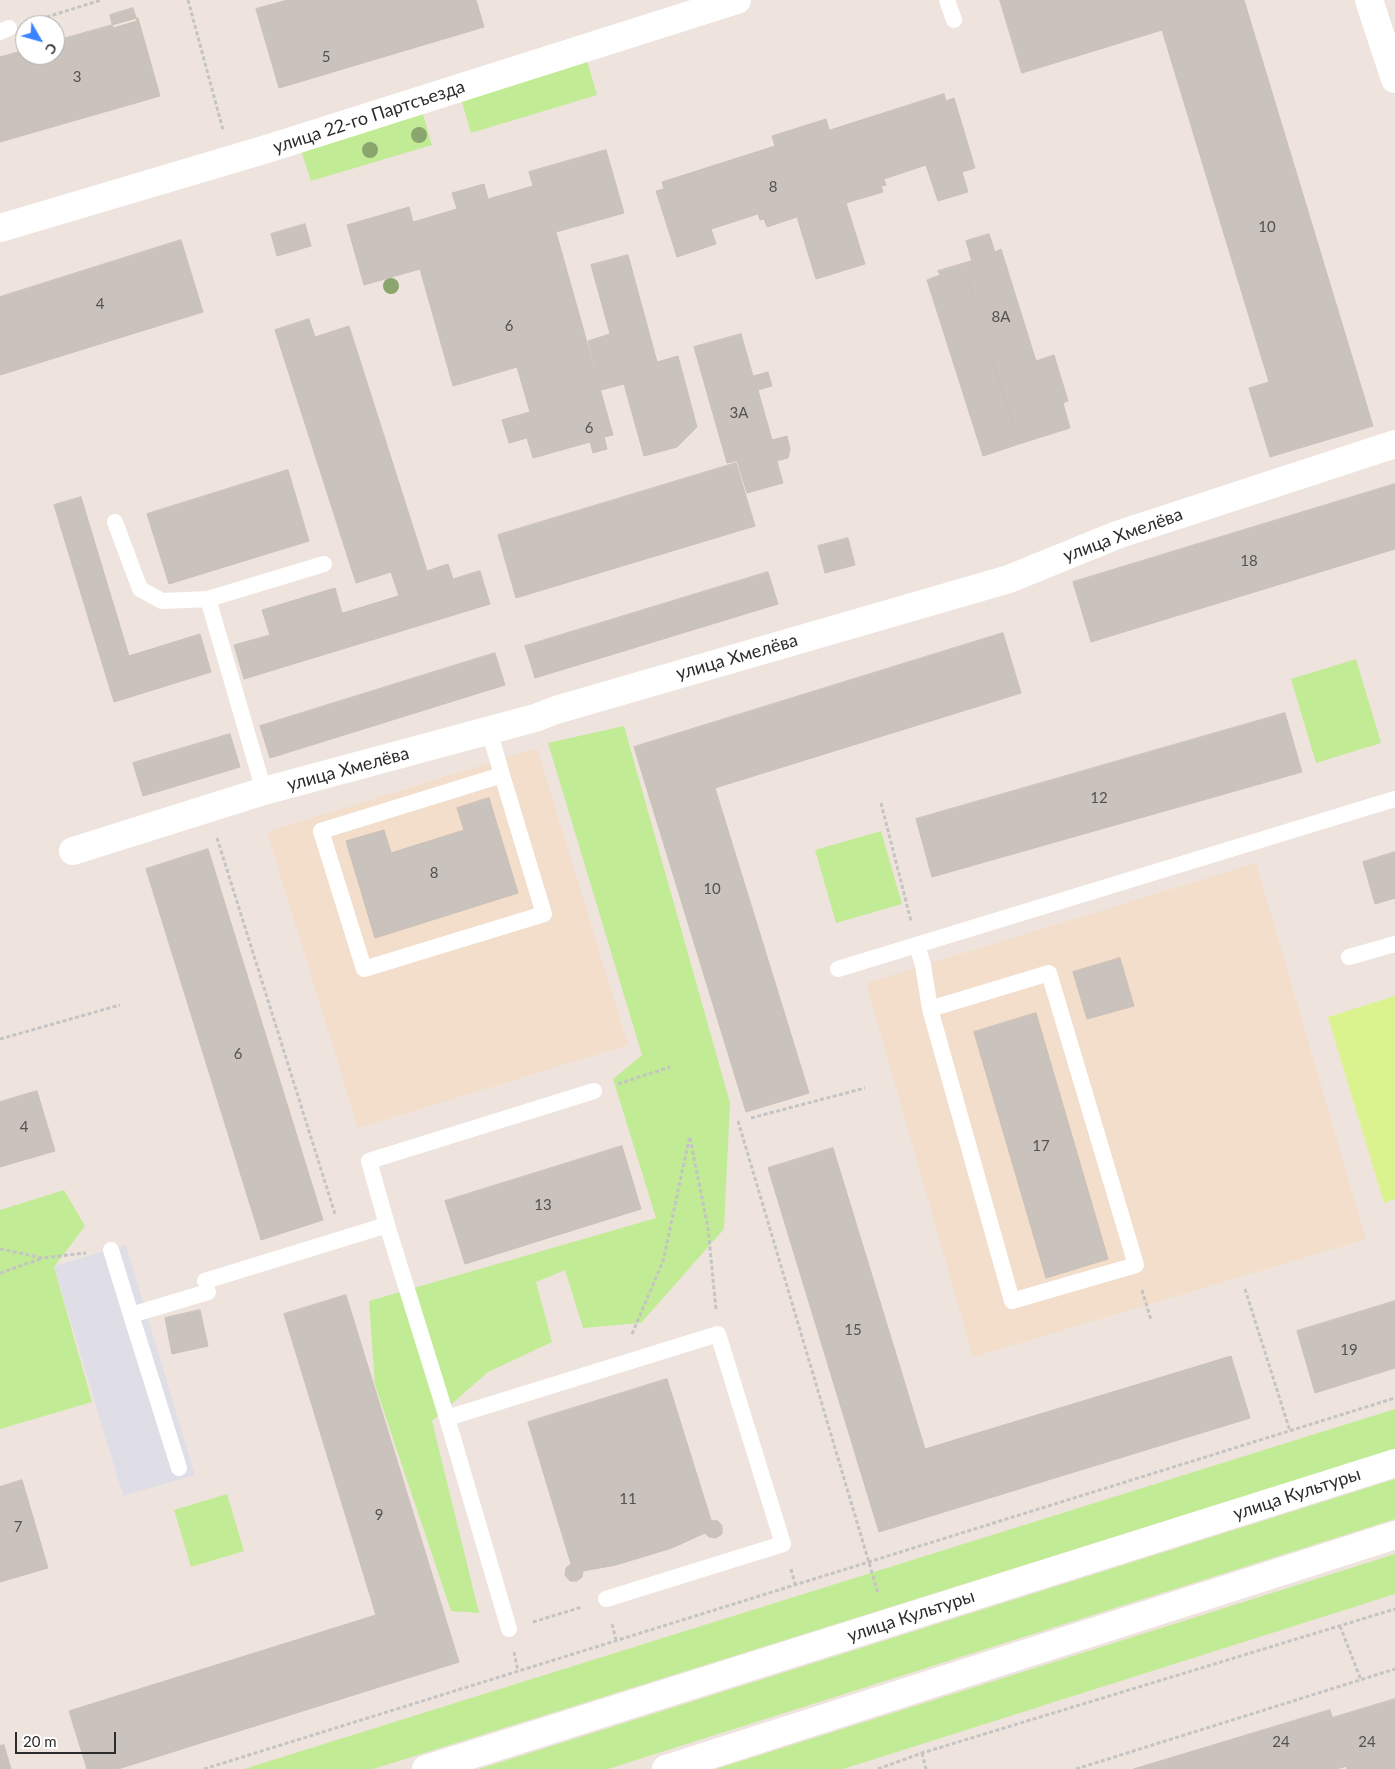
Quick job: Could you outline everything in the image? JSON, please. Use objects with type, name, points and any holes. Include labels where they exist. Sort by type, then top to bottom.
[{"type":"street","name":"улица 22-го Партсъезда","points":[[0,228],[231,160],[737,0]]},
{"type":"street","points":[[1369,0],[1395,79]]},
{"type":"street","name":"улица Хмелёва","points":[[73,851],[264,791],[489,730],[1008,579],[1117,535],[1395,444]]},
{"type":"street","name":"улица Культуры","points":[[426,1769],[1395,1463]]},
{"type":"street","points":[[666,1769],[1395,1535]]},
{"type":"lane","points":[[947,0],[954,20]]},
{"type":"lane","points":[[116,522],[140,589],[162,601],[208,599],[324,564]]},
{"type":"lane","points":[[208,599],[264,791]]},
{"type":"lane","points":[[489,730],[544,914],[364,970],[321,831],[502,775]]},
{"type":"lane","points":[[838,969],[1395,799]]},
{"type":"lane","points":[[1349,957],[1395,944]]},
{"type":"lane","points":[[917,945],[923,966],[930,1008],[1012,1301],[1136,1265],[1049,973],[930,1008]]},
{"type":"lane","points":[[509,1629],[369,1161],[594,1091]]},
{"type":"lane","points":[[131,1315],[343,1238],[387,1225]]},
{"type":"lane","points":[[111,1250],[179,1468]]},
{"type":"lane","points":[[447,1418],[718,1334],[784,1544],[606,1599]]},
{"type":"path","points":[[5,30],[101,0]]},
{"type":"path","points":[[188,0],[231,160]]},
{"type":"path","points":[[882,803],[917,945]]},
{"type":"path","points":[[216,832],[343,1238]]},
{"type":"path","points":[[0,1039],[120,1005]]},
{"type":"path","points":[[594,1091],[670,1067]]},
{"type":"path","points":[[751,1118],[865,1088]]},
{"type":"path","points":[[738,1121],[868,1563],[888,1623]]},
{"type":"path","points":[[619,1365],[662,1261],[690,1135],[708,1228],[718,1334]]},
{"type":"path","points":[[0,1249],[43,1258]]},
{"type":"path","points":[[0,1273],[43,1258],[111,1250]]},
{"type":"path","points":[[1245,1289],[1290,1431]]},
{"type":"path","points":[[204,1769],[1395,1398]]},
{"type":"path","points":[[878,1769],[1395,1609]]},
{"type":"path","points":[[1340,1626],[1361,1680]]},
{"type":"path","points":[[1076,1769],[1395,1669]]},
{"type":"path","points":[[922,1754],[926,1769]]},
{"type":"shaded area","points":[[537,748],[628,1045],[358,1128],[267,832]]},
{"type":"shaded area","points":[[1256,863],[1366,1239],[973,1357],[866,983]]},
{"type":"shaded area","points":[[126,1245],[195,1475],[123,1496],[54,1266]]},
{"type":"green space","points":[[587,61],[597,95],[471,133],[461,99]]},
{"type":"green space","points":[[422,111],[432,145],[311,181],[300,147]]},
{"type":"green space","points":[[1356,659],[1381,743],[1316,763],[1291,679]]},
{"type":"green space","points":[[624,726],[730,1103],[724,1229],[641,1323],[583,1328],[565,1270],[536,1282],[552,1342],[488,1372],[432,1421],[479,1613],[451,1611],[375,1385],[369,1301],[656,1218],[613,1079],[642,1055],[548,743]]},
{"type":"green space","points":[[881,831],[902,904],[836,923],[815,850]]},
{"type":"green space","points":[[1395,996],[1395,1199],[1384,1203],[1328,1017]]},
{"type":"green space","points":[[64,1190],[85,1226],[54,1267],[92,1402],[0,1429],[0,1210]]},
{"type":"green space","points":[[1395,1409],[1395,1449],[373,1769],[244,1769]]},
{"type":"green space","points":[[1395,1479],[1395,1519],[608,1769],[479,1769]]},
{"type":"green space","points":[[227,1494],[244,1551],[191,1567],[174,1510]]},
{"type":"green space","points":[[1395,1554],[1395,1594],[843,1769],[716,1769]]},
{"type":"building","points":[[288,0],[476,0],[484,27],[279,88],[256,9]]},
{"type":"building","points":[[1000,0],[1244,0],[1373,426],[1270,457],[1249,388],[1269,382],[1162,30],[1022,73]]},
{"type":"building","points":[[133,8],[137,21],[113,28],[110,15]]},
{"type":"building","points":[[138,18],[160,96],[0,142],[0,57],[15,53],[15,65],[65,65],[65,38]]},
{"type":"building","points":[[944,94],[946,101],[954,98],[975,168],[962,172],[968,192],[938,201],[926,165],[884,179],[886,185],[881,186],[883,192],[846,203],[865,264],[816,279],[797,217],[767,227],[764,219],[760,220],[758,214],[711,229],[716,244],[677,257],[656,191],[664,189],[662,182],[775,146],[772,136],[826,119],[829,130]]},
{"type":"building","points":[[606,150],[624,213],[556,232],[613,435],[604,437],[607,449],[593,453],[590,442],[533,458],[527,438],[509,443],[502,420],[530,412],[517,367],[453,386],[420,269],[364,285],[347,225],[409,207],[413,222],[457,209],[452,193],[484,184],[488,199],[533,186],[529,172]]},
{"type":"building","points":[[305,224],[311,246],[277,256],[271,234]]},
{"type":"building","points":[[989,234],[995,252],[1001,249],[1036,361],[1054,355],[1068,401],[1063,403],[1070,428],[1019,444],[967,278],[976,276],[966,241]]},
{"type":"building","points":[[181,240],[203,312],[0,375],[0,297]]},
{"type":"building","points":[[628,255],[657,362],[678,356],[697,427],[677,447],[644,456],[624,384],[601,390],[588,341],[610,334],[591,265]]},
{"type":"building","points":[[972,261],[976,276],[967,278],[1019,444],[983,456],[927,280],[940,275],[938,271]]},
{"type":"building","points":[[309,319],[315,337],[349,326],[427,571],[448,564],[453,579],[399,596],[391,572],[356,583],[275,330]]},
{"type":"building","points":[[741,334],[753,376],[768,372],[772,386],[758,390],[772,440],[787,436],[790,449],[788,458],[777,461],[774,451],[727,463],[694,347]]},
{"type":"building","points":[[774,451],[783,483],[747,493],[737,461]]},
{"type":"building","points":[[736,463],[755,526],[516,598],[498,535]]},
{"type":"building","points":[[288,470],[309,541],[169,584],[147,514]]},
{"type":"building","points":[[1395,484],[1395,549],[1091,642],[1073,582]]},
{"type":"building","points":[[81,497],[129,656],[200,634],[211,672],[114,702],[54,505]]},
{"type":"building","points":[[848,538],[855,565],[825,573],[818,546]]},
{"type":"building","points":[[480,571],[490,604],[244,679],[234,645],[270,635],[262,610],[335,588],[342,613]]},
{"type":"building","points":[[768,572],[778,604],[535,678],[525,646]]},
{"type":"building","points":[[1003,633],[1021,693],[715,788],[809,1093],[746,1112],[634,747]]},
{"type":"building","points":[[495,653],[505,685],[270,758],[260,726]]},
{"type":"building","points":[[1285,713],[1302,772],[932,877],[916,819]]},
{"type":"building","points":[[230,734],[240,767],[143,796],[133,763]]},
{"type":"building","points":[[489,798],[518,893],[375,938],[346,841],[384,830],[391,853],[464,830],[457,808]]},
{"type":"building","points":[[208,849],[323,1220],[261,1240],[146,869]]},
{"type":"building","points":[[1395,852],[1395,898],[1375,904],[1363,862]]},
{"type":"building","points":[[1120,958],[1134,1006],[1087,1019],[1073,972]]},
{"type":"building","points":[[1036,1013],[1108,1259],[1046,1278],[974,1032]]},
{"type":"building","points":[[37,1091],[55,1151],[0,1167],[0,1102]]},
{"type":"building","points":[[622,1146],[641,1209],[465,1264],[445,1201]]},
{"type":"building","points":[[833,1148],[925,1449],[1231,1356],[1250,1418],[879,1532],[768,1168]]},
{"type":"building","points":[[346,1295],[459,1662],[118,1769],[87,1769],[69,1711],[376,1615],[284,1314]]},
{"type":"building","points":[[1395,1301],[1395,1368],[1315,1393],[1297,1331]]},
{"type":"building","points":[[200,1310],[208,1346],[172,1354],[165,1318]]},
{"type":"building","points":[[667,1379],[711,1520],[718,1521],[722,1526],[722,1534],[716,1538],[709,1537],[705,1533],[672,1548],[616,1565],[583,1571],[582,1577],[577,1581],[570,1581],[565,1575],[566,1568],[571,1564],[528,1422]]},
{"type":"building","points":[[22,1480],[48,1568],[0,1582],[0,1487]]},
{"type":"building","points":[[1395,1699],[1395,1769],[1347,1769],[1332,1718]]},
{"type":"building","points":[[1330,1710],[1347,1766],[1337,1769],[1134,1769]]},
{"type":"building","points":[[4,1745],[11,1769],[0,1769],[0,1746]]}]
